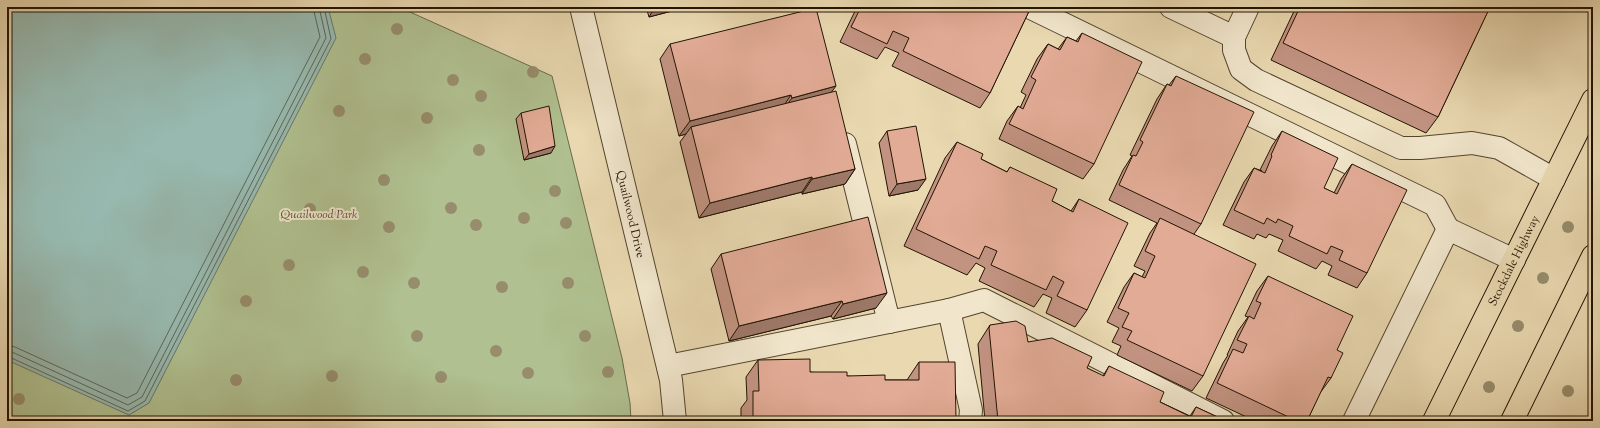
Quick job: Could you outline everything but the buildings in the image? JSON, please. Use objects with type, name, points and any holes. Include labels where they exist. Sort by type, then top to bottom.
[{"type":"main road","name":"Stockdale Highway","points":[[1434,421],[1593,100]]},
{"type":"main road","points":[[1512,421],[1593,256]]},
{"type":"street","name":"Quailwood Drive","points":[[581,7],[672,380],[675,421]]},
{"type":"street","points":[[1029,7],[1435,205],[1448,229],[1514,260]]},
{"type":"street","points":[[1171,7],[1234,37]]},
{"type":"street","points":[[1248,7],[1234,37],[1234,50],[1241,69],[1256,80],[1401,148],[1420,148],[1472,143],[1499,148],[1554,179]]},
{"type":"street","points":[[840,122],[888,322]]},
{"type":"street","points":[[1354,421],[1448,229]]},
{"type":"street","points":[[668,366],[949,310],[984,300],[1223,421]]},
{"type":"street","points":[[949,310],[971,410],[970,421]]},
{"type":"green space","name":"Quailwood Park","points":[[7,7],[399,7],[552,76],[622,358],[630,403],[631,421],[7,421]]},
{"type":"water","points":[[7,7],[328,7],[336,38],[149,403],[129,415],[7,360]]}]
